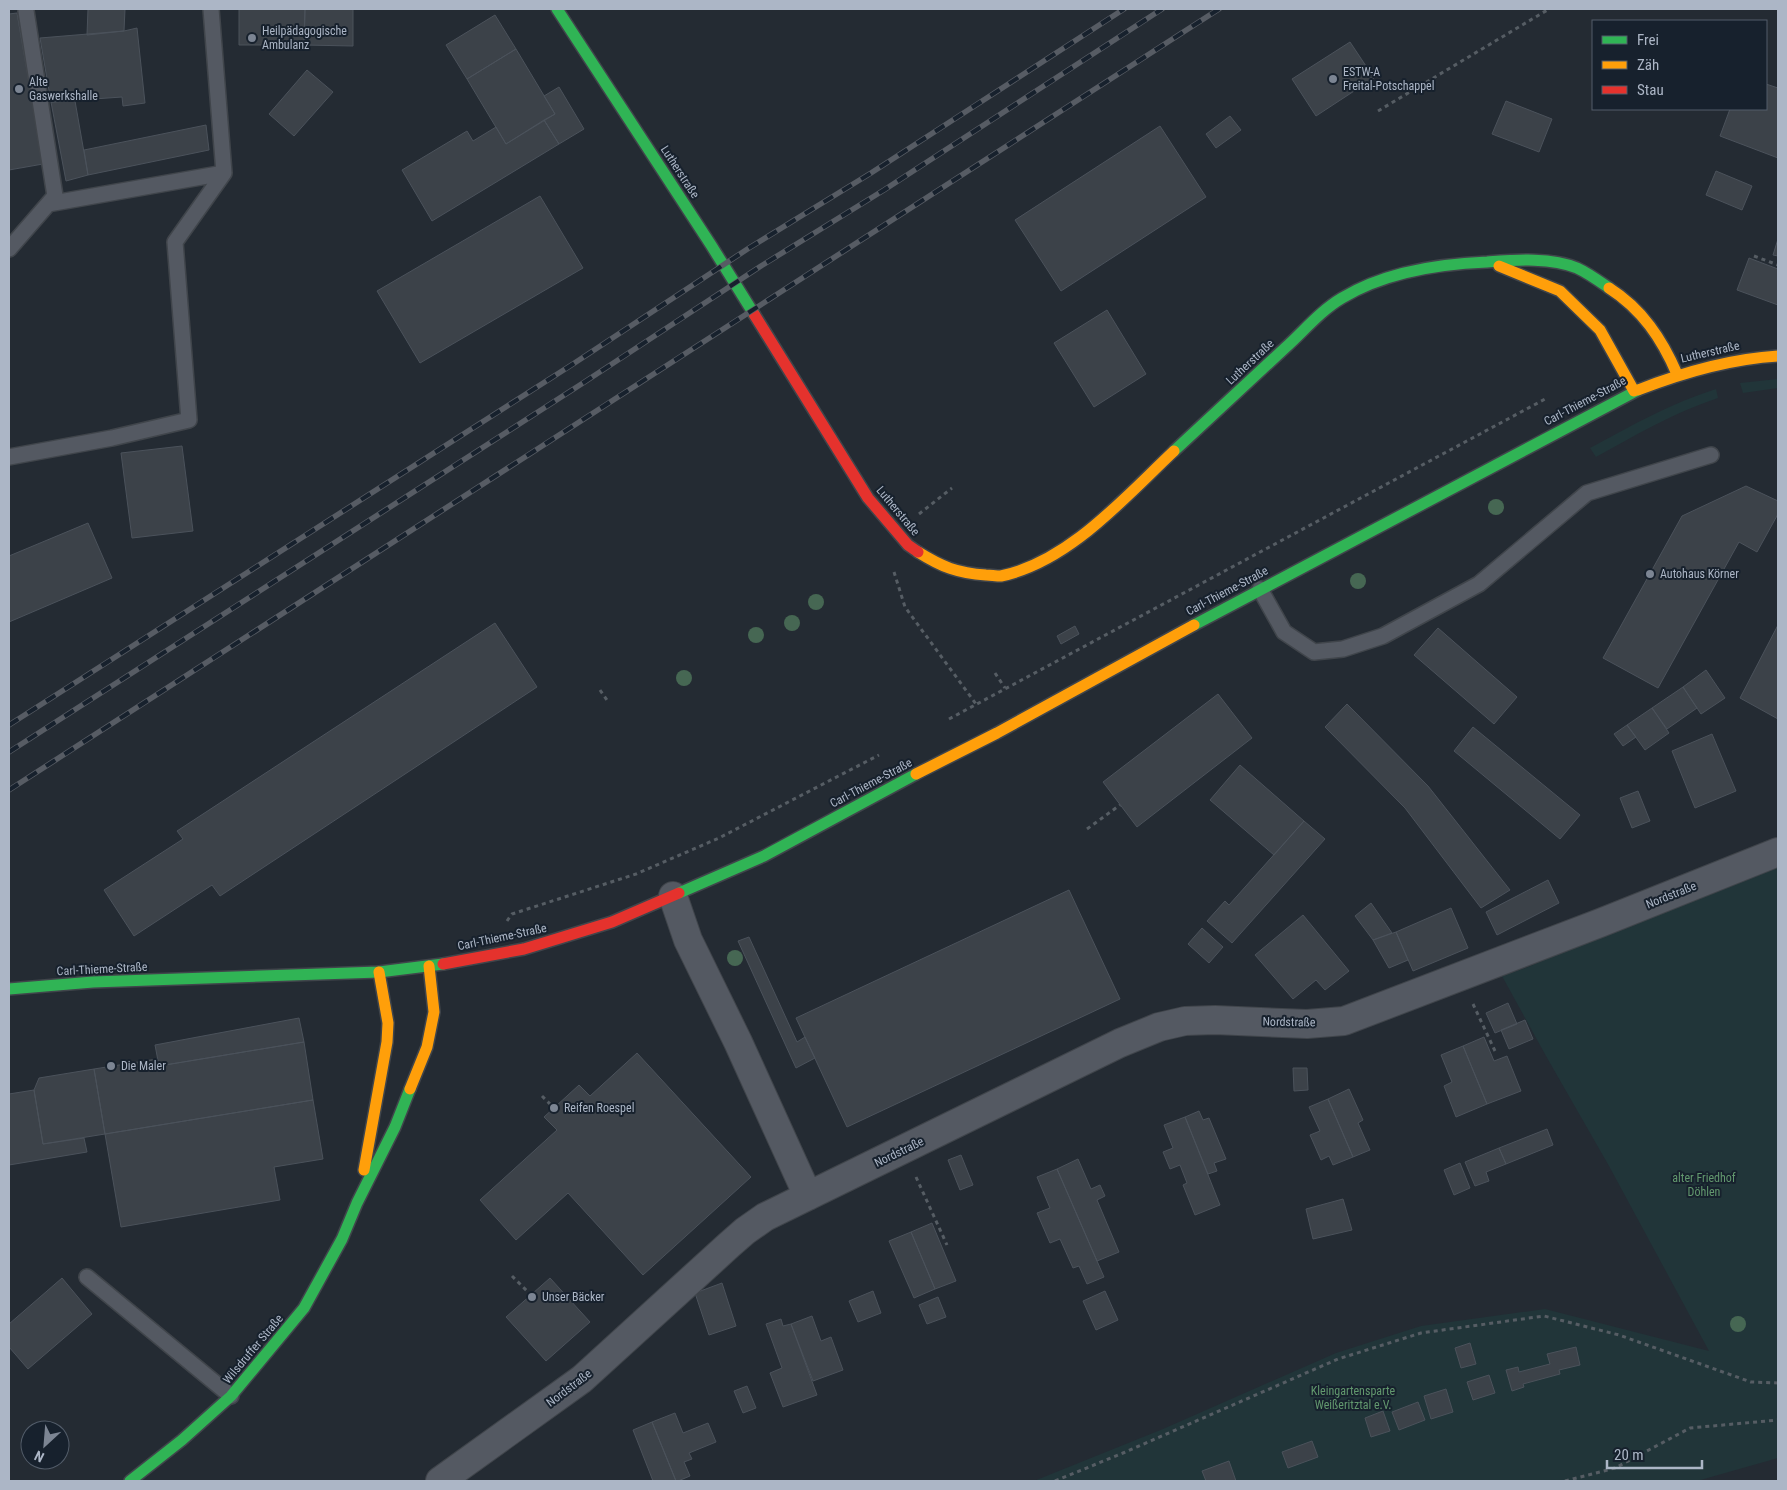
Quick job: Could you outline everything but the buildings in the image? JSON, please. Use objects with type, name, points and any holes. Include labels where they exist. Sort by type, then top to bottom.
[{"type":"main road","name":"Lutherstraße","points":[[557,9],[711,245],[868,498],[908,545],[934,562],[964,573],[999,576],[1038,564],[1088,531],[1299,336],[1322,311],[1346,294],[1391,276],[1431,266],[1489,262],[1534,261],[1575,267],[1617,292],[1635,307],[1662,340],[1677,374],[1746,358],[1778,356]]},
{"type":"main road","name":"Lutherstraße","points":[[1489,262],[1560,291],[1600,330],[1609,342],[1634,391]]},
{"type":"main road","name":"Carl-Thieme-Straße","points":[[9,989],[102,982],[379,972],[429,966],[528,948],[612,922],[764,856],[930,766],[998,733],[1260,589],[1634,391],[1677,374]]},
{"type":"main road","name":"Wilsdruffer Straße","points":[[130,1481],[182,1440],[231,1396],[304,1308],[342,1239],[357,1203],[395,1127],[426,1047],[434,1012],[429,966]]},
{"type":"main road","name":"Wilsdruffer Straße","points":[[357,1203],[387,1042],[388,1023],[379,972]]},
{"type":"street","name":"Nordstraße","points":[[440,1481],[582,1379],[745,1231],[765,1217],[1120,1044],[1159,1027],[1185,1021],[1215,1020],[1307,1024],[1344,1021],[1778,852]]},
{"type":"street","points":[[673,896],[688,940],[742,1051],[808,1196]]},
{"type":"lane","points":[[9,457],[112,438],[189,420],[175,242],[224,173],[211,9]]},
{"type":"lane","points":[[9,249],[55,196],[26,11]]},
{"type":"lane","points":[[48,204],[224,173]]},
{"type":"lane","points":[[1260,589],[1284,632],[1314,652],[1343,649],[1383,636],[1479,584],[1587,493],[1711,455]]},
{"type":"lane","points":[[87,1277],[231,1396]]},
{"type":"path","points":[[1378,111],[1549,9]]},
{"type":"path","points":[[1754,256],[1778,265]]},
{"type":"path","points":[[949,719],[1547,398]]},
{"type":"path","points":[[923,511],[952,488]]},
{"type":"path","points":[[892,564],[905,607],[976,704]]},
{"type":"path","points":[[995,673],[1005,688]]},
{"type":"path","points":[[600,690],[610,703]]},
{"type":"path","points":[[504,925],[512,914],[636,874],[719,838],[879,755]]},
{"type":"path","points":[[1086,829],[1120,805]]},
{"type":"path","points":[[1471,1000],[1495,1051]]},
{"type":"path","points":[[542,1096],[554,1108]]},
{"type":"path","points":[[913,1169],[947,1244]]},
{"type":"path","points":[[512,1276],[530,1295]]},
{"type":"path","points":[[1055,1481],[1338,1359],[1421,1333],[1544,1316],[1619,1334],[1751,1382],[1778,1383]]},
{"type":"path","points":[[1565,1481],[1615,1468],[1690,1428],[1778,1420]]},
{"type":"green space","points":[[1778,379],[1778,388],[1743,393],[1740,383]]},
{"type":"green space","points":[[1716,389],[1718,398],[1671,417],[1596,457],[1590,448],[1667,408]]},
{"type":"green space","points":[[1778,861],[1778,1458],[1697,1481],[1034,1481],[1163,1429],[1336,1353],[1421,1326],[1545,1309],[1709,1351],[1609,1166],[1502,976],[1528,967]]},
{"type":"railway","points":[[9,725],[573,364],[749,248],[871,173],[1124,9]]},
{"type":"railway","points":[[9,752],[583,383],[761,266],[884,190],[1162,9]]},
{"type":"railway","points":[[9,790],[1219,9]]},
{"type":"traffic: fast","points":[[557,9],[754,314]]},
{"type":"traffic: fast","points":[[1174,451],[1326,309],[1342,298],[1376,282],[1430,267],[1533,260],[1556,262],[1577,268],[1609,288]]},
{"type":"traffic: fast","points":[[1194,625],[1638,390]]},
{"type":"traffic: fast","points":[[679,893],[764,856],[916,774]]},
{"type":"traffic: fast","points":[[9,989],[93,982],[379,972],[443,964]]},
{"type":"traffic: fast","points":[[130,1481],[182,1440],[231,1396],[304,1308],[342,1239],[357,1203],[395,1127],[410,1089]]},
{"type":"traffic: slow","points":[[1499,266],[1560,291],[1600,330],[1634,391]]},
{"type":"traffic: slow","points":[[1609,288],[1631,305],[1650,326],[1665,349],[1677,374]]},
{"type":"traffic: slow","points":[[1638,390],[1707,367],[1742,360],[1778,356]]},
{"type":"traffic: slow","points":[[918,552],[935,562],[967,573],[1001,576],[1026,568],[1050,557],[1095,526],[1174,451]]},
{"type":"traffic: slow","points":[[916,774],[997,733],[1194,625]]},
{"type":"traffic: slow","points":[[410,1089],[427,1047],[434,1012],[429,966]]},
{"type":"traffic: slow","points":[[364,1170],[387,1042],[388,1023],[379,972]]},
{"type":"traffic: jam","points":[[754,314],[868,498],[908,545],[918,552]]},
{"type":"traffic: jam","points":[[443,964],[524,949],[612,922],[679,893]]},
{"type":"place","name":"Heilpädagogische Ambulanz","points":[[252,38]]},
{"type":"place","name":"ESTW-A Freital-Potschappel","points":[[1333,79]]},
{"type":"place","name":"Alte Gaswerkshalle","points":[[19,89]]},
{"type":"place","name":"Autohaus Körner","points":[[1650,574]]},
{"type":"place","name":"Die Maler","points":[[111,1066]]},
{"type":"place","name":"Reifen Roespel","points":[[554,1108]]},
{"type":"place","name":"Unser Bäcker","points":[[532,1297]]},
{"type":"park label","name":"alter Friedhof Döhlen","points":[[1704,1185]]},
{"type":"park label","name":"Kleingartensparte Weißeritztal e.V.","points":[[1353,1398]]}]
